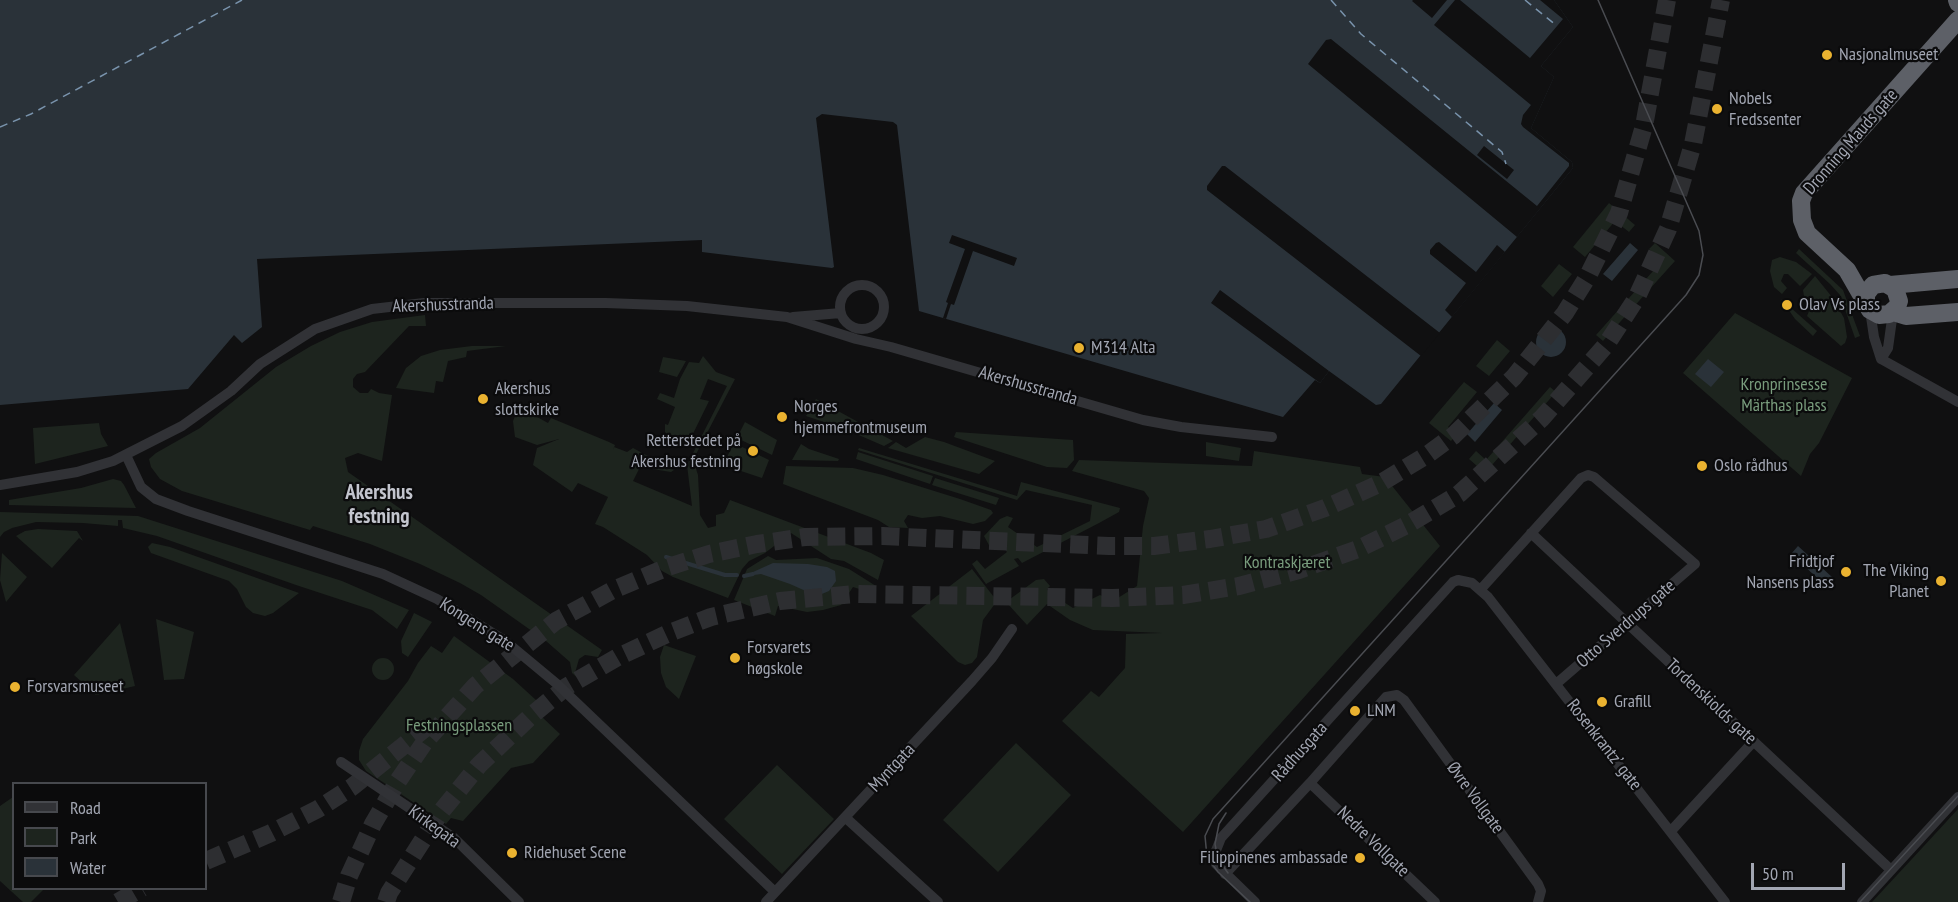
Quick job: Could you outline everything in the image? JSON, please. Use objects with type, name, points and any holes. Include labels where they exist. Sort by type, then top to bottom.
[{"type":"highway","name":"Dronning Mauds gate","points":[[1868,305],[1847,270],[1807,233],[1803,224],[1800,201],[1804,193],[1958,20]]},
{"type":"highway","name":"Dronning Mauds gate","points":[[1802,213],[1813,198],[1958,40]]},
{"type":"highway","name":"Dronning Mauds gate","points":[[1847,270],[1885,284]]},
{"type":"highway","points":[[1958,279],[1885,284],[1869,289],[1868,305],[1879,315],[1893,312],[1906,316],[1958,312]]},
{"type":"highway","points":[[1885,284],[1895,289],[1899,301],[1893,312]]},
{"type":"street","points":[[855,286],[869,286],[880,294],[883,301],[883,314],[874,325],[868,328],[861,329],[848,325],[841,313],[841,300],[849,289],[855,286]]},
{"type":"street","name":"Akershusstranda","points":[[0,485],[77,472],[126,454],[182,426],[223,397],[260,364],[296,340],[315,329],[372,309],[424,303],[606,303],[687,306],[787,317],[841,313]]},
{"type":"street","points":[[1868,305],[1876,348],[1881,359],[1958,402]]},
{"type":"street","points":[[1881,359],[1888,348],[1893,312]]},
{"type":"street","name":"Akershusstranda","points":[[787,317],[856,339],[902,350],[1143,420],[1181,427],[1272,437]]},
{"type":"street","name":"Kongens gate","points":[[126,454],[141,487],[156,499],[383,574],[437,599],[504,640],[557,684],[775,892]]},
{"type":"street","name":"Otto Sverdrups gate","points":[[1531,533],[1581,478],[1588,475],[1594,477],[1695,564],[1556,684]]},
{"type":"street","points":[[1481,589],[1531,533]]},
{"type":"street","name":"Tordenskiolds gate","points":[[1531,533],[1891,870]]},
{"type":"street","name":"Rådhusgata","points":[[1404,700],[1397,695],[1386,698],[1225,874],[1216,864],[1214,857],[1217,844],[1227,830],[1453,582],[1468,581],[1481,589]]},
{"type":"street","name":"Rosenkrantz’ gate","points":[[1481,589],[1725,902]]},
{"type":"street","name":"Myntgata","points":[[767,901],[972,681],[992,658],[1012,629]]},
{"type":"street","name":"Øvre Vollgate","points":[[1404,700],[1538,884],[1539,899]]},
{"type":"street","points":[[1671,831],[1753,742]]},
{"type":"street","name":"Kirkegata","points":[[340,762],[454,838],[519,902]]},
{"type":"street","name":"Nedre Vollgate","points":[[1310,783],[1435,902]]},
{"type":"street","points":[[1862,902],[1958,797]]},
{"type":"street","points":[[846,818],[932,900]]},
{"type":"street","points":[[1225,874],[1255,902]]},
{"type":"green space","points":[[1609,203],[1635,225],[1629,232],[1615,221],[1585,257],[1573,247]]},
{"type":"green space","points":[[1655,243],[1675,261],[1603,341],[1596,335],[1662,261],[1649,249]]},
{"type":"green space","points":[[1799,249],[1843,290],[1860,336],[1855,338],[1840,295],[1796,253]]},
{"type":"green space","points":[[1780,257],[1796,262],[1812,274],[1800,286],[1788,274],[1784,274],[1781,281],[1787,288],[1782,294],[1774,287],[1770,271],[1772,260]]},
{"type":"green space","points":[[1559,264],[1572,274],[1553,297],[1541,286]]},
{"type":"green space","points":[[1815,276],[1832,297],[1844,318],[1847,337],[1841,346],[1807,316],[1812,304],[1804,296],[1803,290]]},
{"type":"green space","points":[[1781,299],[1817,331],[1813,336],[1795,319]]},
{"type":"green space","name":"Kronprinsesse Märthas plass","points":[[1735,313],[1852,378],[1819,443],[1810,454],[1801,476],[1683,373]]},
{"type":"green space","points":[[425,315],[426,326],[409,326],[365,372],[357,374],[353,379],[353,387],[360,393],[368,393],[371,389],[392,395],[382,461],[358,453],[345,458],[348,472],[602,650],[598,657],[585,655],[579,659],[575,673],[581,681],[572,673],[570,662],[546,641],[460,583],[370,544],[313,526],[310,530],[182,491],[160,479],[151,467],[149,459],[156,453],[200,428],[276,367],[311,346],[340,332],[372,322]]},
{"type":"green space","points":[[1497,340],[1510,351],[1489,376],[1476,366]]},
{"type":"green space","points":[[472,346],[506,346],[467,351],[466,357],[448,361],[443,382],[436,381],[434,393],[396,388],[406,368],[421,356],[440,350]]},
{"type":"green space","points":[[703,356],[716,372],[735,379],[693,460],[698,475],[700,515],[708,528],[716,526],[716,515],[724,513],[730,500],[871,553],[884,560],[878,580],[844,561],[831,559],[791,533],[765,553],[749,561],[742,569],[728,598],[673,577],[662,571],[647,555],[595,524],[608,497],[578,483],[572,492],[533,465],[537,448],[559,439],[537,445],[515,437],[513,421],[519,407],[548,423],[551,418],[609,442],[615,445],[614,447],[627,452],[633,448],[674,470],[671,472],[640,467],[633,481],[692,506],[687,465],[727,386],[708,379],[700,399],[709,401],[687,446],[676,438],[674,441],[665,432],[665,424],[668,425],[675,407],[657,399],[660,393],[674,398],[689,362],[699,363]]},
{"type":"green space","points":[[663,357],[686,361],[677,377],[659,372]]},
{"type":"green space","points":[[1464,382],[1477,392],[1448,427],[1456,435],[1451,441],[1429,423]]},
{"type":"green space","points":[[1550,387],[1556,392],[1485,473],[1469,459],[1476,451],[1486,460]]},
{"type":"green space","points":[[816,399],[893,441],[884,446],[845,429],[806,416]]},
{"type":"green space","points":[[745,422],[777,440],[772,455],[737,438]]},
{"type":"green space","points":[[99,423],[101,434],[108,446],[35,464],[33,428]]},
{"type":"green space","points":[[956,432],[1073,440],[1074,460],[1067,468],[1047,467],[954,437]]},
{"type":"green space","points":[[925,437],[995,461],[979,474],[888,448],[896,442],[906,448]]},
{"type":"green space","points":[[1206,442],[1241,448],[1239,461],[1206,456]]},
{"type":"green space","points":[[734,443],[769,460],[762,478],[723,465]]},
{"type":"green space","points":[[801,444],[839,459],[838,461],[792,460]]},
{"type":"green space","points":[[859,448],[1017,496],[1021,482],[1120,508],[1119,512],[1022,563],[1018,558],[1014,559],[1019,566],[986,584],[972,564],[977,560],[985,569],[1007,552],[998,541],[990,547],[984,536],[1000,519],[1007,516],[1013,518],[1008,527],[1037,547],[1090,521],[1092,505],[1026,490],[1017,500],[858,450]]},
{"type":"green space","name":"Kontraskjæret","points":[[1254,451],[1360,467],[1362,474],[1385,477],[1440,546],[1183,832],[1062,721],[1091,691],[1099,697],[1125,668],[1126,634],[1162,633],[1093,630],[1070,620],[1047,604],[1027,625],[1006,602],[1036,580],[1044,579],[1050,586],[1047,589],[1054,600],[1059,599],[1073,608],[1100,595],[1113,601],[1137,586],[1143,526],[1149,498],[1144,491],[1072,471],[1079,460],[1252,466]]},
{"type":"green space","points":[[858,452],[933,476],[930,484],[856,459]]},
{"type":"green space","points":[[786,466],[853,468],[960,499],[991,510],[993,513],[985,521],[973,524],[940,516],[922,518],[908,515],[904,521],[908,528],[889,527],[878,520],[783,484]]},
{"type":"green space","points":[[935,478],[999,498],[996,505],[932,485]]},
{"type":"green space","points":[[113,479],[121,481],[136,508],[9,505],[9,500],[81,488]]},
{"type":"green space","points":[[0,512],[138,516],[342,581],[409,610],[397,629],[372,610],[157,536],[123,528],[122,520],[118,520],[118,526],[36,522],[12,528],[0,537]]},
{"type":"green space","points":[[38,529],[77,531],[83,541],[79,538],[52,568],[16,536],[25,531]]},
{"type":"green space","points":[[152,543],[170,547],[299,593],[273,613],[265,616],[253,613],[246,607],[237,589],[229,581],[151,553],[148,547]]},
{"type":"green space","points":[[2,553],[27,577],[6,602],[0,580]]},
{"type":"green space","points":[[768,556],[776,560],[817,558],[849,569],[876,586],[875,594],[853,587],[841,605],[807,612],[778,606],[775,616],[734,600],[747,569]]},
{"type":"green space","points":[[972,569],[997,601],[983,620],[977,657],[972,663],[965,665],[958,662],[911,616]]},
{"type":"green space","points":[[414,613],[432,622],[408,657],[402,653],[401,641]]},
{"type":"green space","points":[[156,619],[194,632],[184,679],[164,680]]},
{"type":"green space","points":[[120,623],[135,686],[96,695],[74,675]]},
{"type":"green space","name":"Festningsplassen","points":[[454,636],[513,679],[548,711],[542,717],[560,734],[533,763],[511,768],[463,821],[451,818],[446,824],[366,771],[359,760],[359,751],[363,739],[408,681],[431,646],[442,653]]},
{"type":"green space","points":[[664,645],[696,656],[679,699],[666,687],[661,673],[660,657]]},
{"type":"green space","points":[[383,658],[393,665],[394,669],[387,679],[383,680],[373,673],[372,669],[379,659]]},
{"type":"green space","points":[[1016,743],[1071,795],[998,872],[943,820]]},
{"type":"green space","points":[[777,765],[834,819],[782,874],[724,819]]},
{"type":"green space","points":[[12,798],[12,890],[43,890],[31,902],[23,902],[0,881],[0,806]]},
{"type":"green space","points":[[1958,809],[1958,902],[1872,902],[1911,860]]},
{"type":"water","points":[[0,0],[1554,0],[1573,27],[1541,66],[1554,77],[1531,128],[1572,162],[1573,168],[1381,404],[1376,405],[1329,371],[1320,383],[1315,380],[1283,417],[919,311],[897,125],[893,122],[822,114],[816,118],[834,267],[832,268],[702,252],[702,240],[257,259],[262,327],[242,343],[234,335],[188,389],[0,405]]},
{"type":"water","points":[[1630,243],[1638,250],[1612,281],[1603,274]]},
{"type":"water","points":[[1551,327],[1562,331],[1566,342],[1562,353],[1551,357],[1540,353],[1536,342],[1540,331]]},
{"type":"water","points":[[1708,359],[1724,372],[1711,387],[1695,374]]},
{"type":"water","points":[[1494,403],[1502,410],[1475,442],[1467,434]]},
{"type":"water","points":[[1798,546],[1832,577],[1825,585],[1791,554]]},
{"type":"water","points":[[773,563],[827,567],[835,571],[836,581],[829,591],[817,596],[761,574],[754,575],[753,572]]},
{"type":"pier","points":[[1413,0],[1447,0],[1432,18]]},
{"type":"pier","points":[[1455,0],[1460,0],[1530,58],[1563,19],[1540,0],[1554,0],[1573,27],[1541,66],[1554,77],[1531,128],[1572,162],[1573,168],[1517,237],[1308,64],[1326,40],[1331,39],[1537,206],[1569,163],[1521,124],[1523,115],[1531,105],[1434,25]]},
{"type":"pier","points":[[1484,146],[1514,170],[1507,179],[1477,155]]},
{"type":"pier","points":[[1222,166],[1225,166],[1440,333],[1421,356],[1207,190],[1207,186]]},
{"type":"pier","points":[[952,235],[1017,258],[1014,266],[973,251],[954,305],[951,304],[946,319],[943,318],[948,303],[946,302],[965,249],[949,243]]},
{"type":"pier","points":[[1439,242],[1476,272],[1497,245],[1505,252],[1452,317],[1445,310],[1466,283],[1430,254],[1430,250]]},
{"type":"pier","points":[[1220,290],[1329,371],[1320,383],[1211,303]]},
{"type":"waterway","points":[[666,557],[725,575],[737,575]]},
{"type":"waterway","points":[[744,576],[753,574]]},
{"type":"ferry route","points":[[0,127],[31,114],[242,0]]},
{"type":"ferry route","points":[[1331,0],[1361,34],[1502,152],[1506,164]]},
{"type":"ferry route","points":[[1525,0],[1557,26]]},
{"type":"tunnel","points":[[341,902],[349,876],[373,824],[398,781],[424,743],[475,686],[556,621],[613,590],[668,567],[709,554],[805,537],[883,536],[1109,546],[1154,546],[1210,539],[1266,529],[1325,508],[1379,484],[1427,455],[1453,436],[1514,377],[1565,313],[1588,276],[1619,213],[1644,126],[1667,0]]},
{"type":"tunnel","points":[[386,902],[389,893],[440,813],[479,765],[532,715],[566,687],[618,657],[669,633],[711,617],[780,601],[854,594],[1112,598],[1183,595],[1239,586],[1299,570],[1358,549],[1407,525],[1459,494],[1542,418],[1606,345],[1636,299],[1668,229],[1693,144],[1721,0]]},
{"type":"tunnel","points":[[207,861],[271,833],[318,809],[352,787],[433,722]]},
{"type":"tunnel","points":[[118,902],[139,890]]},
{"type":"tram line","points":[[1250,902],[1218,872],[1207,857],[1205,836],[1213,819],[1686,295],[1699,275],[1703,255],[1699,231],[1598,0]]},
{"type":"tram line","points":[[1860,902],[1958,796]]},
{"type":"tram line","points":[[1226,813],[1219,824],[1215,844],[1218,859],[1228,873]]},
{"type":"place","name":"Nasjonalmuseet","points":[[1827,55]]},
{"type":"place","name":"Nobels Fredssenter","points":[[1717,109]]},
{"type":"place","name":"Olav Vs plass","points":[[1787,305]]},
{"type":"place","name":"M314 Alta","points":[[1079,348]]},
{"type":"place","name":"Akershus slottskirke","points":[[483,399]]},
{"type":"place","name":"Norges hjemmefrontmuseum","points":[[782,417]]},
{"type":"place","name":"Retterstedet på Akershus festning","points":[[753,451]]},
{"type":"place","name":"Oslo rådhus","points":[[1702,466]]},
{"type":"place","name":"Fridtjof Nansens plass","points":[[1846,572]]},
{"type":"place","name":"The Viking Planet","points":[[1941,581]]},
{"type":"place","name":"Forsvarets høgskole","points":[[735,658]]},
{"type":"place","name":"Forsvarsmuseet","points":[[15,687]]},
{"type":"place","name":"Grafill","points":[[1602,702]]},
{"type":"place","name":"LNM","points":[[1355,711]]},
{"type":"place","name":"Ridehuset Scene","points":[[512,853]]},
{"type":"place","name":"Filippinenes ambassade","points":[[1360,858]]},
{"type":"district","name":"Akershus festning","points":[[379,505]]}]
